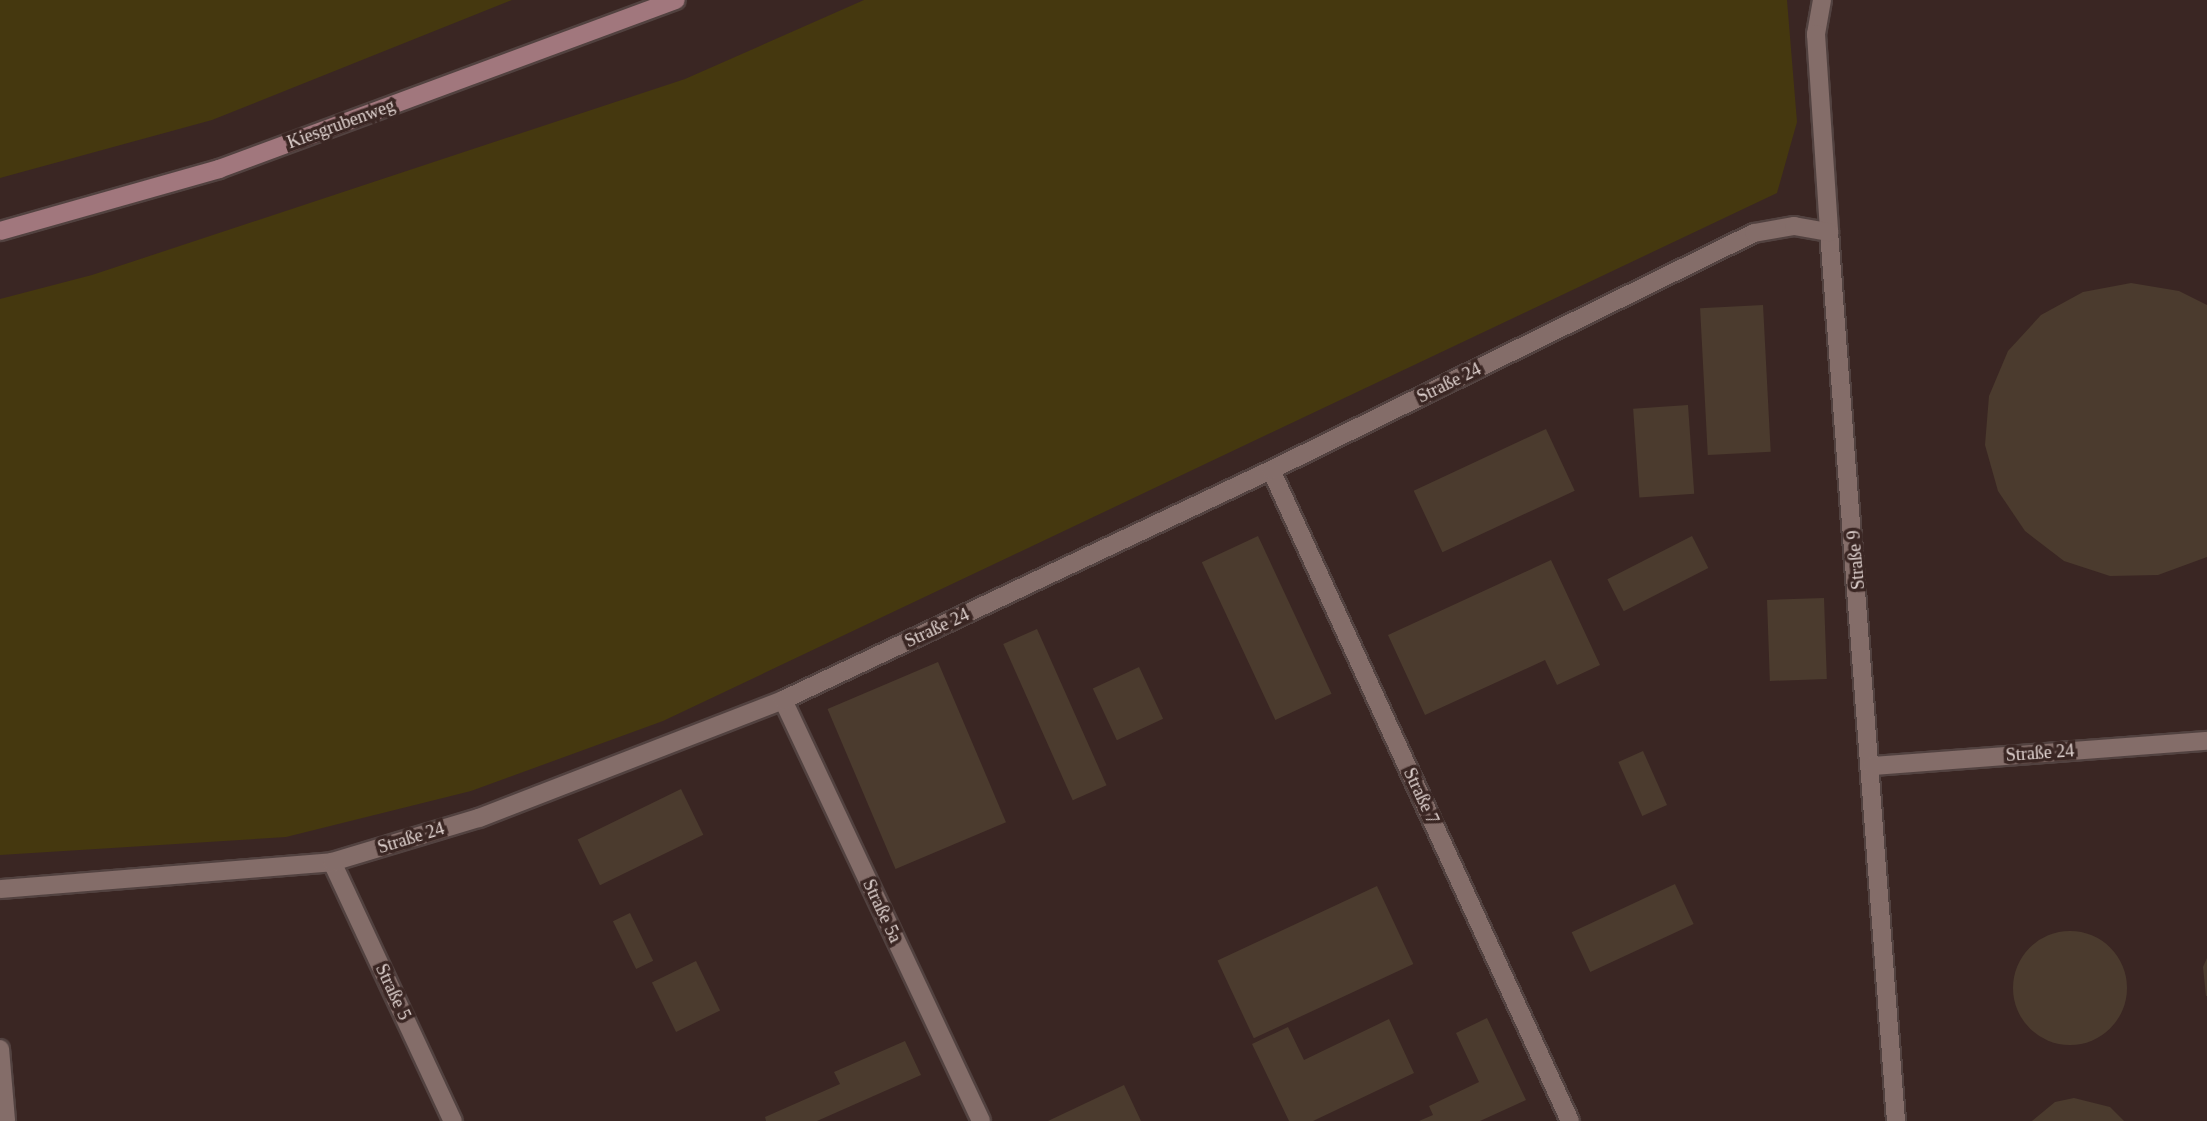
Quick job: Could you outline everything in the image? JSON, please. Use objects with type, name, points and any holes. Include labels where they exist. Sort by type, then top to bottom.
[{"type":"main road","name":"Kiesgrubenweg","points":[[0,230],[219,169],[676,0]]},
{"type":"lane","name":"Straße 9","points":[[1822,0],[1816,34],[1829,232],[1872,766],[1896,1121]]},
{"type":"lane","name":"Straße 24","points":[[0,889],[332,862],[479,818],[783,700],[1271,470],[1754,233],[1794,226],[1829,232]]},
{"type":"lane","name":"Straße 7","points":[[1271,470],[1570,1121]]},
{"type":"lane","name":"Straße 5a","points":[[783,700],[981,1121]]},
{"type":"lane","name":"Straße 24","points":[[1872,766],[2207,741]]},
{"type":"lane","name":"Straße 5","points":[[332,862],[453,1121]]},
{"type":"lane","points":[[0,1049],[6,1121]]},
{"type":"shaded area","points":[[0,0],[512,0],[212,120],[0,178]]},
{"type":"shaded area","points":[[864,0],[1787,0],[1797,122],[1777,193],[663,721],[471,791],[286,837],[0,855],[0,299],[92,275],[685,79]]},
{"type":"building","points":[[2131,283],[2179,291],[2207,305],[2207,557],[2158,575],[2110,576],[2064,561],[2025,531],[1998,491],[1985,445],[1989,396],[2008,351],[2041,315],[2083,292]]},
{"type":"building","points":[[1763,305],[1771,452],[1708,455],[1700,308]]},
{"type":"building","points":[[1688,405],[1694,494],[1639,498],[1633,409]]},
{"type":"building","points":[[1546,429],[1575,491],[1442,552],[1414,491]]},
{"type":"building","points":[[1258,536],[1332,694],[1275,720],[1202,562]]},
{"type":"building","points":[[1692,536],[1708,568],[1624,611],[1607,579]]},
{"type":"building","points":[[1551,560],[1600,665],[1557,685],[1545,660],[1425,715],[1388,635]]},
{"type":"building","points":[[1824,598],[1827,679],[1770,681],[1767,600]]},
{"type":"building","points":[[1037,629],[1107,785],[1073,800],[1003,644]]},
{"type":"building","points":[[938,662],[1006,822],[896,869],[828,709]]},
{"type":"building","points":[[1139,667],[1163,719],[1117,740],[1093,689]]},
{"type":"building","points":[[1643,751],[1667,805],[1642,816],[1618,762]]},
{"type":"building","points":[[681,789],[703,835],[600,885],[578,839]]},
{"type":"building","points":[[1675,884],[1694,924],[1590,972],[1572,932]]},
{"type":"building","points":[[1377,886],[1413,964],[1254,1038],[1217,960]]},
{"type":"building","points":[[630,913],[653,961],[636,969],[613,921]]},
{"type":"building","points":[[2070,931],[2092,935],[2102,940],[2118,956],[2123,966],[2127,988],[2123,1010],[2118,1020],[2102,1036],[2092,1041],[2070,1045],[2048,1041],[2038,1036],[2022,1020],[2017,1010],[2013,988],[2017,966],[2022,956],[2038,940],[2048,935]]},
{"type":"building","points":[[2207,958],[2207,996],[2206,996],[2203,967]]},
{"type":"building","points":[[696,961],[720,1010],[676,1032],[652,982]]},
{"type":"building","points":[[1487,1018],[1526,1100],[1480,1121],[1419,1121],[1433,1115],[1429,1106],[1479,1082],[1456,1033]]},
{"type":"building","points":[[1389,1019],[1414,1073],[1313,1121],[1289,1121],[1252,1044],[1288,1027],[1304,1060]]},
{"type":"building","points":[[905,1041],[921,1075],[817,1121],[766,1121],[765,1117],[840,1084],[834,1072]]},
{"type":"building","points":[[1124,1085],[1141,1121],[1048,1121]]},
{"type":"building","points":[[2074,1098],[2110,1107],[2124,1121],[2032,1121],[2055,1102]]}]
